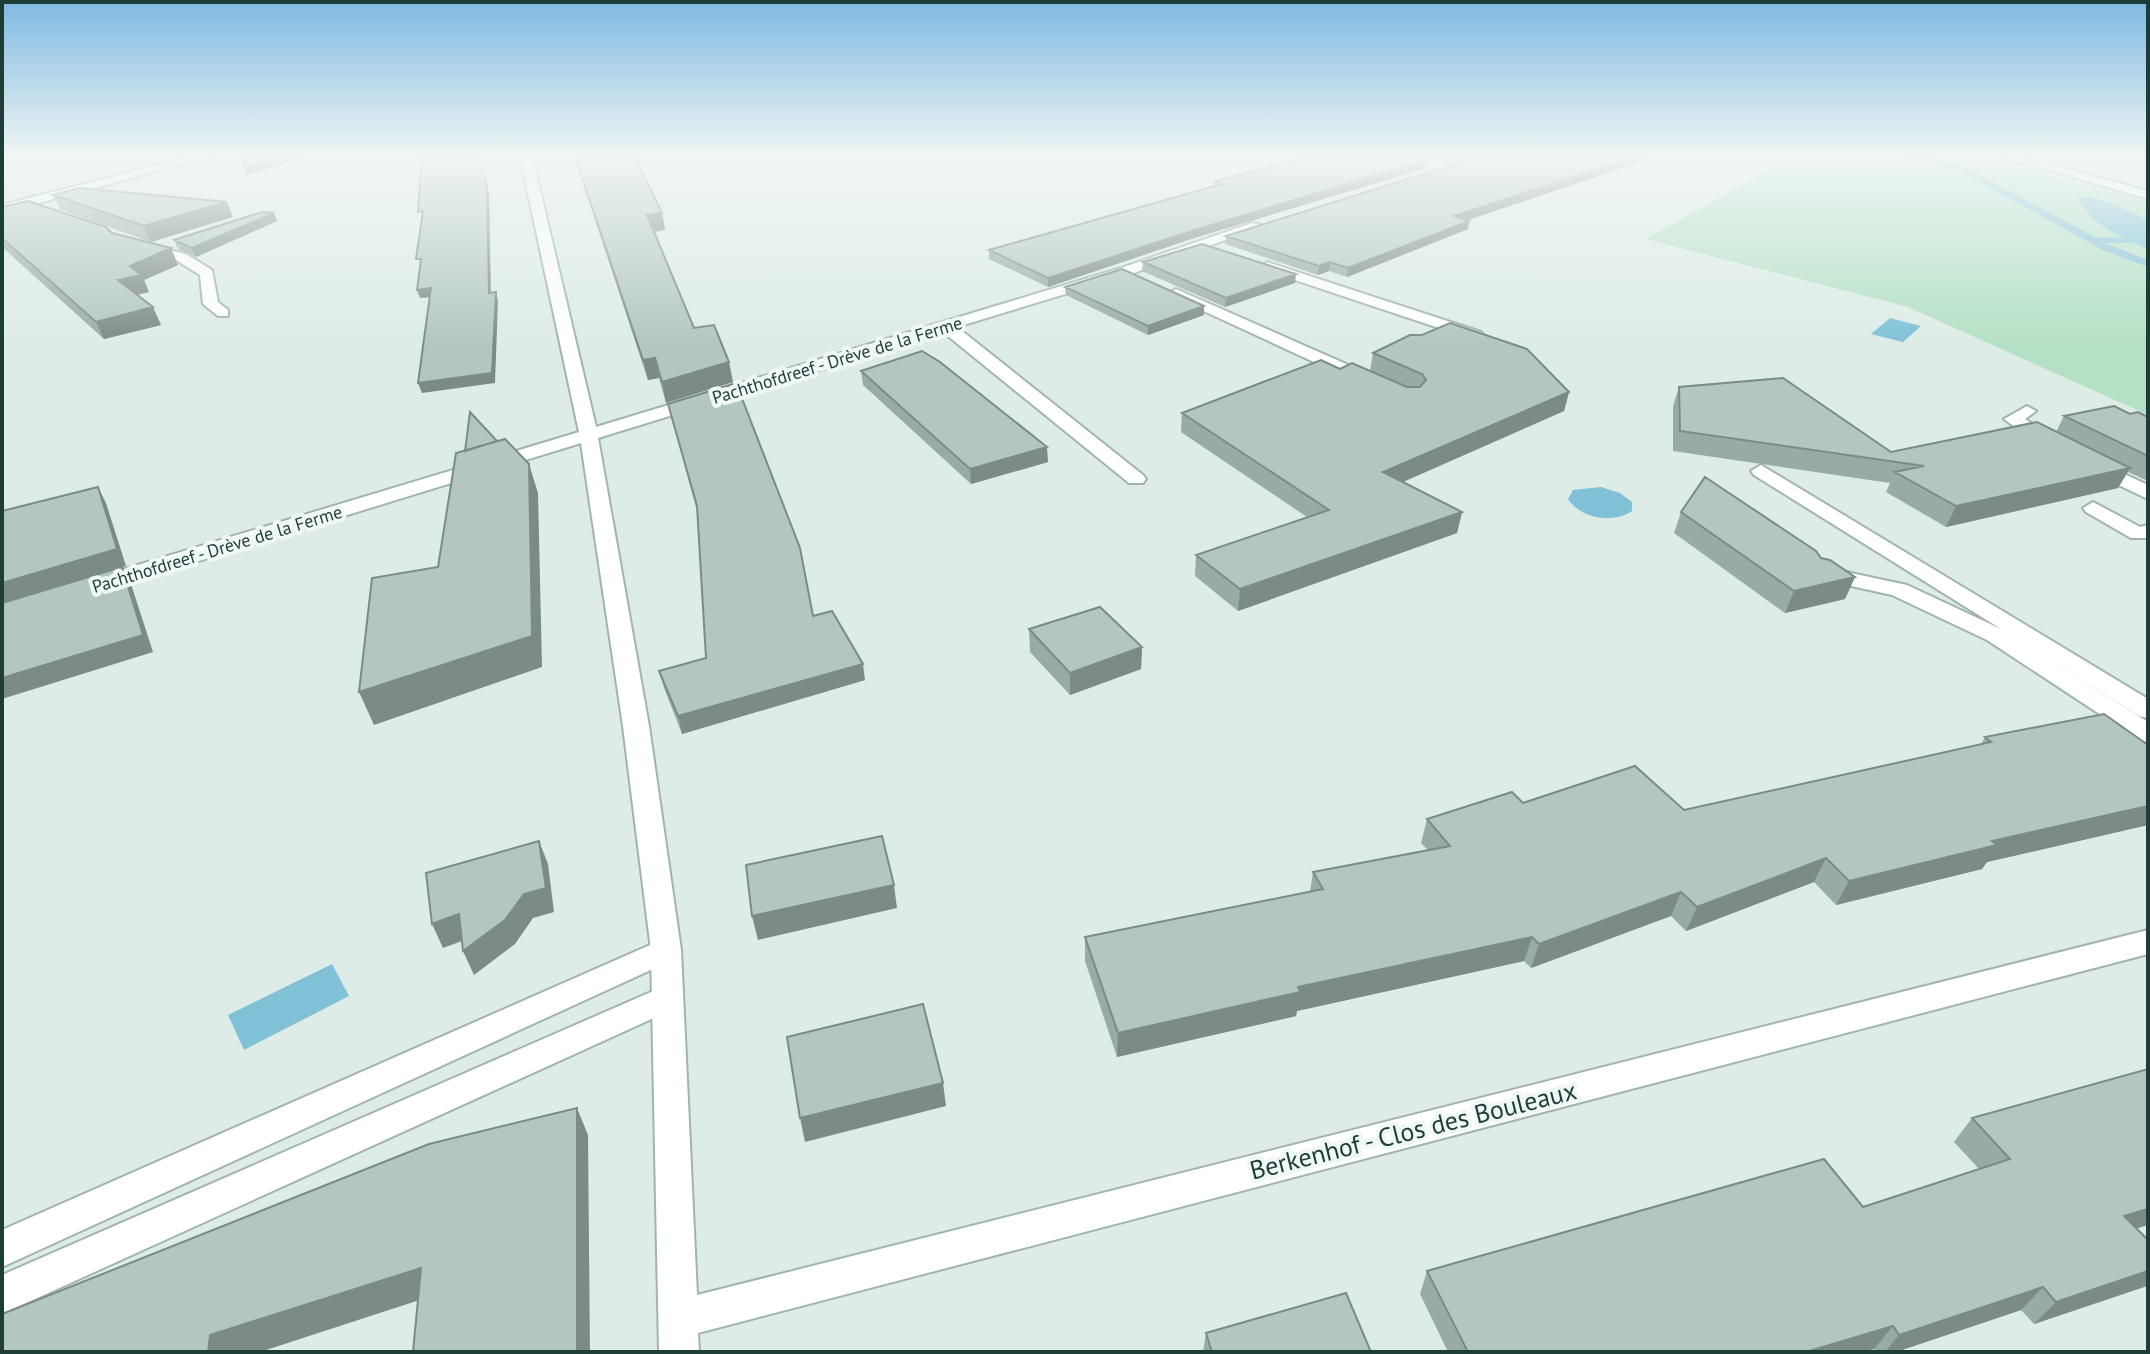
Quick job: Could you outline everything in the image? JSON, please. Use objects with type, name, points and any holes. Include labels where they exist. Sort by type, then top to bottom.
[{"type":"street","points":[[540,219],[589,436],[636,726],[666,950],[679,1336]]},
{"type":"street","name":"Pachthofdreef - Drève de la Ferme","points":[[77,591],[947,327],[1273,222]]},
{"type":"street","points":[[152,250],[179,241]]},
{"type":"street","points":[[125,243],[181,257],[207,273],[211,304],[223,313]]},
{"type":"street","points":[[1200,244],[1491,340]]},
{"type":"street","points":[[1126,271],[1382,386]]},
{"type":"street","points":[[947,327],[1136,479]]},
{"type":"street","points":[[1426,341],[1454,328]]},
{"type":"street","points":[[2027,411],[2013,419],[2040,439],[2148,493]]},
{"type":"street","points":[[1761,471],[2148,710]]},
{"type":"street","points":[[2093,508],[2138,534],[2148,531]]},
{"type":"street","points":[[1821,572],[1899,590],[1995,635],[2148,734]]},
{"type":"street","name":"Berkenhof - Clos des Bouleaux","points":[[679,1336],[2148,942]]},
{"type":"street","points":[[2,1249],[666,950]]},
{"type":"street","points":[[2,1295],[667,998]]},
{"type":"green space","points":[[1681,219],[2148,219],[2148,415],[1908,307],[1646,239]]},
{"type":"water","points":[[2093,219],[2148,220],[2148,249],[2117,235]]},
{"type":"water","points":[[1890,318],[1921,326],[1903,342],[1871,334]]},
{"type":"water","points":[[1601,487],[1620,493],[1632,502],[1632,511],[1616,517],[1598,517],[1581,511],[1568,499],[1573,490]]},
{"type":"water","points":[[332,964],[349,996],[244,1050],[228,1015]]},
{"type":"building","points":[[2,219],[83,219],[106,227],[112,233],[171,248],[130,266],[141,275],[118,280],[153,307],[96,322],[2,238]]},
{"type":"building","points":[[124,219],[168,219],[144,226]]},
{"type":"building","points":[[239,219],[260,219],[192,248],[174,240]]},
{"type":"building","points":[[422,219],[488,219],[489,293],[496,292],[492,373],[418,383],[431,288],[417,290],[421,259],[416,259]]},
{"type":"building","points":[[596,219],[649,219],[694,328],[714,325],[729,362],[662,382],[655,358],[643,360]]},
{"type":"building","points":[[1098,219],[1231,219],[1048,278],[989,250]]},
{"type":"building","points":[[1280,219],[1469,221],[1348,268],[1330,262],[1319,266],[1226,236]]},
{"type":"building","points":[[1202,244],[1296,274],[1226,298],[1143,262]]},
{"type":"building","points":[[1122,269],[1204,306],[1148,326],[1065,287]]},
{"type":"building","points":[[1450,323],[1527,349],[1569,392],[1383,472],[1462,512],[1240,589],[1196,555],[1329,510],[1182,413],[1321,360],[1340,369],[1352,363],[1407,387],[1420,387],[1426,380],[1422,374],[1373,353],[1410,335],[1422,335]]},
{"type":"building","points":[[922,351],[1047,447],[970,469],[861,371]]},
{"type":"building","points":[[1783,378],[1891,452],[2037,422],[2130,468],[1956,506],[1895,472],[1924,466],[1680,431],[1679,387]]},
{"type":"building","points":[[736,383],[800,548],[813,616],[832,611],[863,664],[678,716],[659,671],[706,658],[697,506],[668,404]]},
{"type":"building","points":[[2114,406],[2130,414],[2138,412],[2148,417],[2148,456],[2064,416]]},
{"type":"building","points":[[470,412],[497,441],[465,451]]},
{"type":"building","points":[[505,439],[529,464],[532,636],[359,692],[372,578],[438,567],[456,453]]},
{"type":"building","points":[[1705,477],[1816,551],[1821,558],[1830,560],[1855,577],[1794,591],[1681,512]]},
{"type":"building","points":[[98,487],[117,549],[2,583],[2,511]]},
{"type":"building","points":[[122,567],[143,635],[2,678],[2,603]]},
{"type":"building","points":[[1100,607],[1142,647],[1070,673],[1029,629]]},
{"type":"building","points":[[2104,714],[2148,745],[2148,806],[1992,841],[1997,845],[1849,881],[1826,858],[1697,907],[1681,892],[1539,944],[1532,937],[1298,987],[1300,992],[1118,1033],[1085,937],[1323,889],[1313,872],[1450,846],[1427,819],[1512,792],[1523,803],[1635,766],[1684,810],[1991,742],[1985,737]]},
{"type":"building","points":[[882,836],[894,885],[752,916],[746,865]]},
{"type":"building","points":[[539,841],[546,888],[524,894],[505,920],[463,951],[459,914],[432,924],[426,873]]},
{"type":"building","points":[[923,1004],[943,1083],[800,1118],[787,1037]]},
{"type":"building","points":[[2148,1069],[2148,1209],[2124,1216],[2148,1240],[2148,1271],[2056,1302],[2043,1287],[1899,1335],[1893,1326],[1806,1352],[1468,1352],[1427,1271],[1824,1159],[1863,1207],[2010,1159],[1972,1118]]},
{"type":"building","points":[[577,1108],[577,1352],[413,1352],[421,1268],[210,1335],[208,1352],[2,1352],[2,1314],[429,1144]]},
{"type":"building","points":[[1346,1293],[1371,1352],[1212,1352],[1206,1333]]},
{"type":"waterway","points":[[2054,219],[2107,248],[2148,264]]},
{"type":"waterway","points":[[2096,240],[2129,240]]}]
